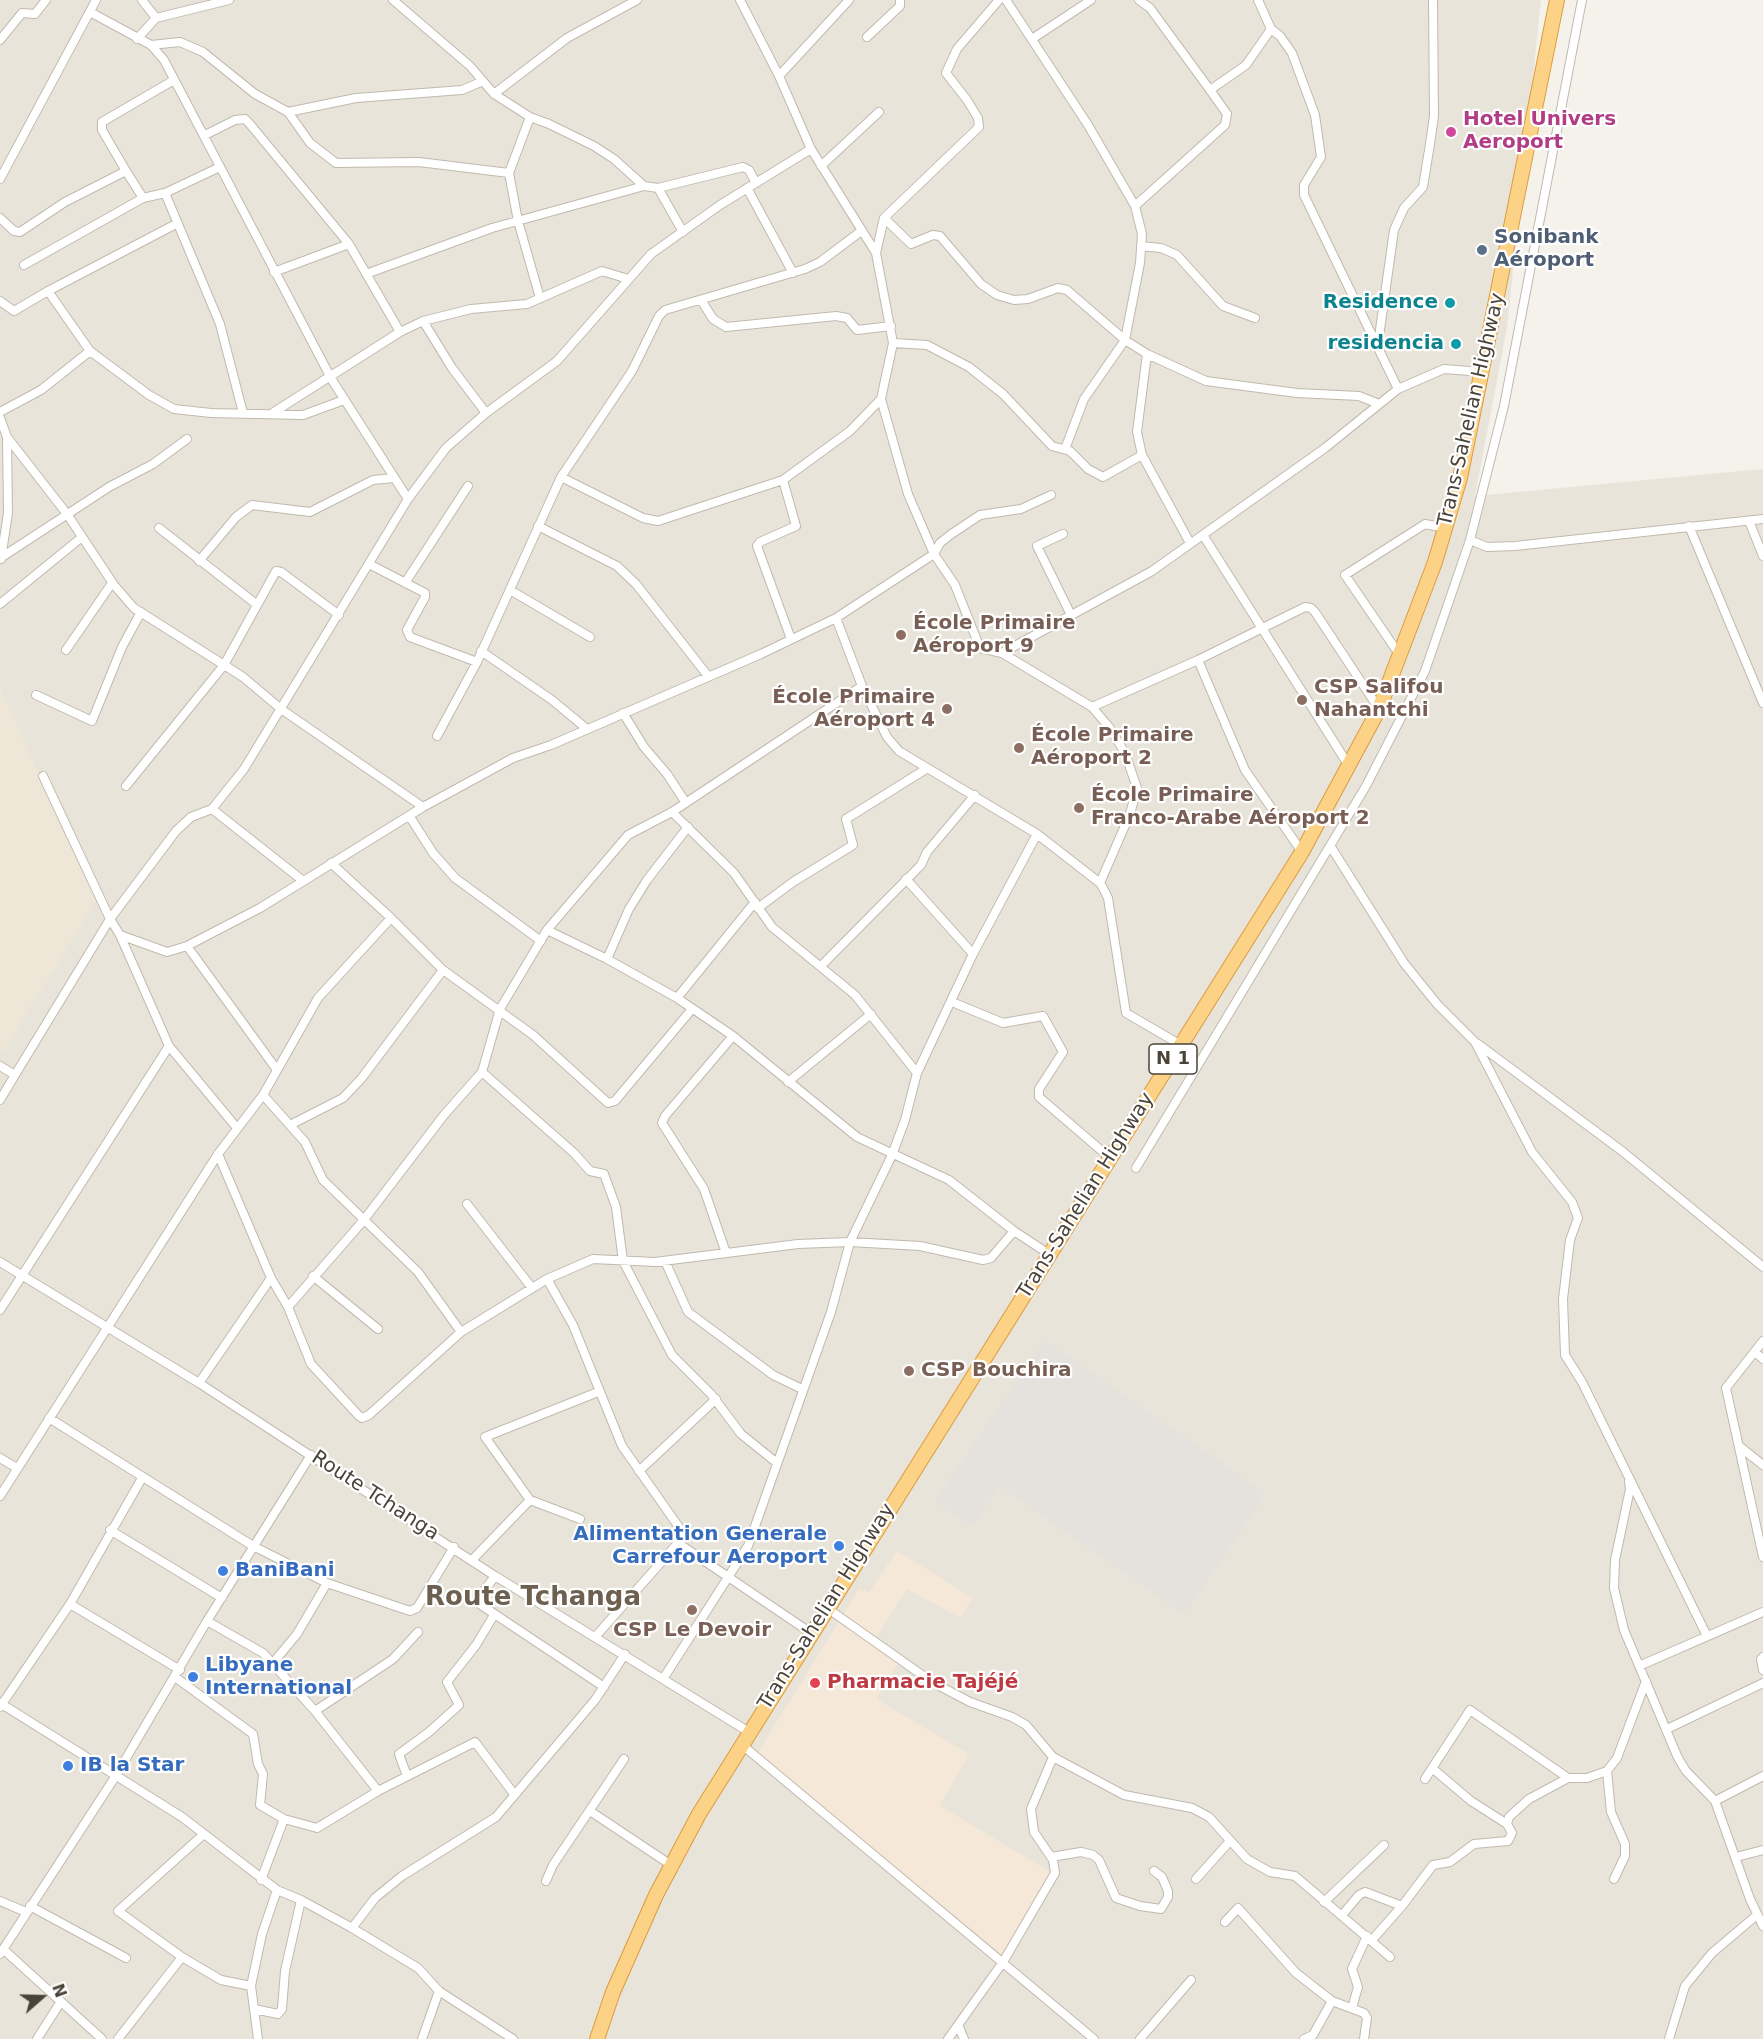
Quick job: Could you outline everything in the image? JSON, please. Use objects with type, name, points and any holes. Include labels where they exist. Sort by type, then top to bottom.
[{"type":"highway","name":"Trans-Sahelian Highway","points":[[597,2039],[613,1992],[671,1865],[745,1738],[1302,852],[1379,709],[1446,528],[1460,478],[1557,0]]},
{"type":"street","points":[[0,40],[22,13],[35,14],[46,0]]},
{"type":"street","points":[[0,179],[96,0]]},
{"type":"street","points":[[142,0],[156,18]]},
{"type":"street","points":[[137,39],[156,18],[229,0]]},
{"type":"street","points":[[393,0],[470,66],[494,94],[530,117],[549,123],[594,146],[622,165],[644,186]]},
{"type":"street","points":[[494,94],[567,38],[637,0]]},
{"type":"street","points":[[740,0],[779,76],[811,149],[860,232],[876,253]]},
{"type":"street","points":[[867,37],[900,6],[900,0]]},
{"type":"street","points":[[999,0],[957,49],[946,73],[968,100],[978,118],[979,127],[884,218],[876,253],[894,343],[881,399],[908,494],[934,554],[956,585],[980,648],[1002,653],[1092,707],[1109,727],[1125,753],[1137,788],[1130,814],[1100,883]]},
{"type":"street","points":[[1006,0],[1088,125],[1135,206],[1142,234],[1125,340],[1084,399],[1065,449]]},
{"type":"street","points":[[1032,39],[1091,0]]},
{"type":"street","points":[[1135,206],[1225,125],[1227,114],[1150,8],[1139,0]]},
{"type":"street","points":[[1258,0],[1271,29],[1285,42],[1300,71],[1309,93],[1321,142],[1319,164],[1304,184],[1304,195],[1398,388]]},
{"type":"street","points":[[1377,346],[1394,230],[1404,208],[1422,187],[1430,144],[1434,116],[1432,0]]},
{"type":"street","points":[[1136,1168],[1331,847],[1366,786],[1425,671],[1470,540],[1504,406],[1582,0]]},
{"type":"street","points":[[779,76],[845,1]]},
{"type":"street","points":[[90,12],[151,45],[187,43],[227,69],[255,94],[288,112],[310,143],[336,163],[419,162],[509,174]]},
{"type":"street","points":[[1210,90],[1250,61],[1271,29]]},
{"type":"street","points":[[151,45],[205,135],[274,272],[330,376],[408,499]]},
{"type":"street","points":[[143,198],[102,130],[102,122],[174,80]]},
{"type":"street","points":[[288,112],[356,98],[462,90],[483,81]]},
{"type":"street","points":[[821,166],[879,112]]},
{"type":"street","points":[[530,117],[509,174],[518,221],[540,298]]},
{"type":"street","points":[[205,135],[235,120],[245,119],[249,123],[349,244],[400,332]]},
{"type":"street","points":[[0,1100],[110,919],[176,831],[191,817],[212,809],[244,769],[408,499],[446,448],[486,413],[557,361],[651,254],[747,188],[811,149]]},
{"type":"street","points":[[24,265],[143,198],[165,193],[220,167]]},
{"type":"street","points":[[366,274],[444,244],[644,186],[658,188],[743,167],[749,170],[756,183]]},
{"type":"street","points":[[0,218],[14,231],[20,232],[65,201],[126,171]]},
{"type":"street","points":[[658,188],[683,232]]},
{"type":"street","points":[[747,188],[793,273]]},
{"type":"street","points":[[165,193],[176,224],[220,324],[243,413]]},
{"type":"street","points":[[884,218],[911,244],[933,235],[940,236],[981,284],[997,295],[1014,300],[1028,299],[1058,288],[1067,290],[1125,340],[1146,354],[1206,381],[1223,385],[1359,396],[1379,404]]},
{"type":"street","points":[[0,301],[14,311],[176,224]]},
{"type":"street","points":[[437,736],[477,662],[561,477],[632,371],[659,316],[665,310],[793,273],[820,262],[860,232]]},
{"type":"street","points":[[274,272],[349,244]]},
{"type":"street","points":[[1141,246],[1161,248],[1177,255],[1223,306],[1255,318]]},
{"type":"street","points":[[274,412],[400,332],[423,321],[471,309],[509,304],[520,306],[606,270],[628,279]]},
{"type":"street","points":[[48,291],[90,351],[168,407],[194,411],[311,414],[344,400]]},
{"type":"street","points":[[701,300],[713,319],[726,327],[836,316],[847,318],[857,330],[891,326]]},
{"type":"street","points":[[423,321],[452,368],[486,413]]},
{"type":"street","points":[[894,343],[927,345],[969,367],[1003,393],[1052,446],[1065,449],[1088,469],[1106,478],[1142,455]]},
{"type":"street","points":[[0,412],[41,390],[90,351]]},
{"type":"street","points":[[1146,354],[1137,432],[1142,455],[1190,543]]},
{"type":"street","points":[[1002,653],[1152,571],[1325,448],[1398,388],[1444,369],[1483,372]]},
{"type":"street","points":[[561,477],[643,518],[658,521],[783,480],[850,431],[881,399]]},
{"type":"street","points":[[0,418],[7,437],[67,514],[112,583],[141,612],[258,688],[281,709],[423,807]]},
{"type":"street","points":[[1,559],[7,437]]},
{"type":"street","points":[[1,559],[109,487],[153,464],[187,439]]},
{"type":"street","points":[[200,561],[236,517],[252,505],[310,512],[373,480],[394,478]]},
{"type":"street","points":[[783,480],[796,526],[757,546],[791,639]]},
{"type":"street","points":[[405,583],[468,486]]},
{"type":"street","points":[[120,935],[167,952],[187,946],[260,908],[423,807],[513,758],[587,729],[836,618],[934,554],[940,543],[980,515],[1021,509],[1051,495]]},
{"type":"street","points":[[1470,540],[1487,547],[1515,546],[1763,519]]},
{"type":"street","points":[[1749,521],[1763,556]]},
{"type":"street","points":[[1400,654],[1345,575],[1425,524],[1446,528]]},
{"type":"street","points":[[538,526],[616,566],[636,584],[708,676]]},
{"type":"street","points":[[1689,526],[1763,703]]},
{"type":"street","points":[[159,528],[256,604]]},
{"type":"street","points":[[1063,534],[1037,546],[1071,615]]},
{"type":"street","points":[[1203,535],[1349,766]]},
{"type":"street","points":[[0,603],[82,537]]},
{"type":"street","points":[[369,564],[425,595],[407,630],[410,637],[477,662]]},
{"type":"street","points":[[126,786],[224,665],[274,574],[278,571],[339,615]]},
{"type":"street","points":[[66,650],[112,583]]},
{"type":"street","points":[[510,590],[590,637]]},
{"type":"street","points":[[1092,707],[1198,660],[1298,610],[1311,608],[1379,709]]},
{"type":"street","points":[[36,695],[92,720],[122,647],[141,612]]},
{"type":"street","points":[[836,618],[862,686],[887,737],[899,751],[926,770],[975,795],[1037,834],[1100,883],[1108,898],[1126,1013],[1181,1045]]},
{"type":"street","points":[[481,651],[558,704],[587,729]]},
{"type":"street","points":[[1198,660],[1245,770],[1302,852]]},
{"type":"street","points":[[288,1307],[363,1221],[444,1115],[482,1072],[500,1009],[547,930],[628,835],[672,812],[862,686]]},
{"type":"street","points":[[623,712],[644,747],[686,802]]},
{"type":"street","points":[[677,998],[757,905],[853,845],[846,819],[926,770]]},
{"type":"street","points":[[43,776],[110,919],[120,935],[169,1046],[237,1128]]},
{"type":"street","points":[[821,966],[921,865],[927,852],[975,795]]},
{"type":"street","points":[[212,809],[302,880]]},
{"type":"street","points":[[672,812],[720,856],[784,939],[850,990],[917,1072]]},
{"type":"street","points":[[410,817],[433,853],[455,878],[541,941]]},
{"type":"street","points":[[607,959],[629,909],[647,880],[688,826]]},
{"type":"street","points":[[663,1679],[748,1546],[831,1312],[850,1242],[892,1155],[917,1072],[974,954],[1037,834]]},
{"type":"street","points":[[1331,847],[1404,963],[1437,1004],[1475,1042],[1622,1151],[1763,1267]]},
{"type":"street","points":[[331,863],[392,918],[444,970],[500,1009],[611,1103],[692,1009]]},
{"type":"street","points":[[906,879],[974,954]]},
{"type":"street","points":[[0,1496],[218,1154],[278,1070],[318,998],[392,918]]},
{"type":"street","points":[[547,930],[607,959],[677,998],[733,1036],[857,1137],[949,1180],[1014,1231],[1049,1254]]},
{"type":"street","points":[[187,946],[278,1070]]},
{"type":"street","points":[[290,1125],[343,1098],[444,970]]},
{"type":"street","points":[[952,1002],[1003,1023],[1043,1016],[1063,1052],[1039,1089],[1039,1098],[1110,1158]]},
{"type":"street","points":[[788,1082],[871,1014]]},
{"type":"street","points":[[726,1253],[704,1189],[662,1123],[665,1116],[733,1036]]},
{"type":"street","points":[[1475,1042],[1532,1152],[1562,1188],[1578,1218],[1570,1240],[1563,1299],[1565,1355],[1582,1383],[1707,1636]]},
{"type":"street","points":[[0,1310],[169,1046]]},
{"type":"street","points":[[0,1066],[15,1076]]},
{"type":"street","points":[[482,1072],[574,1153],[590,1171],[604,1174],[616,1207],[623,1261],[672,1355],[716,1400],[741,1434],[777,1463]]},
{"type":"street","points":[[262,1095],[309,1149],[322,1180],[418,1272],[461,1332]]},
{"type":"street","points":[[218,1154],[316,1372],[362,1418],[369,1415],[461,1332],[547,1279],[593,1259],[665,1261],[798,1244],[850,1242],[920,1246],[983,1260],[991,1258],[1014,1231]]},
{"type":"street","points":[[467,1204],[532,1288]]},
{"type":"street","points":[[665,1261],[688,1312],[773,1375],[802,1389]]},
{"type":"street","name":"Route Tchanga","points":[[0,1262],[199,1383],[495,1575],[663,1679],[745,1738],[1094,2039]]},
{"type":"street","points":[[313,1276],[378,1329]]},
{"type":"street","points":[[199,1383],[272,1278]]},
{"type":"street","points":[[547,1279],[573,1325],[598,1392],[622,1446],[683,1533],[683,1538],[596,1636]]},
{"type":"street","points":[[1763,1341],[1756,1353],[1726,1388],[1763,1557]]},
{"type":"street","points":[[1756,1353],[1763,1359]]},
{"type":"street","points":[[580,1519],[530,1500],[485,1437],[598,1392]]},
{"type":"street","points":[[639,1471],[716,1400]]},
{"type":"street","points":[[49,1419],[253,1546],[327,1583],[412,1611],[454,1547]]},
{"type":"street","points":[[1739,1446],[1763,1465]]},
{"type":"street","points":[[102,2039],[2,1951],[115,1777],[178,1674],[207,1621],[311,1455]]},
{"type":"street","points":[[0,1458],[17,1468]]},
{"type":"street","points":[[1626,1472],[1630,1489],[1615,1560],[1614,1588],[1624,1630],[1686,1771],[1715,1801],[1763,1926]]},
{"type":"street","points":[[142,1478],[70,1604],[1,1705],[182,1817],[276,1890],[301,1900],[352,1928],[418,1968],[439,1991],[513,2039]]},
{"type":"street","points":[[473,1559],[530,1500]]},
{"type":"street","points":[[111,1530],[222,1598]]},
{"type":"street","points":[[678,1543],[811,1633]]},
{"type":"street","points":[[495,1575],[478,1602],[604,1688]]},
{"type":"street","points":[[273,1663],[297,1634],[327,1583]]},
{"type":"street","points":[[70,1604],[178,1674],[253,1734],[258,1764],[263,1774],[260,1805],[284,1819],[317,1828],[378,1791],[475,1742],[514,1794]]},
{"type":"street","points":[[827,1608],[932,1682],[970,1702],[1012,1717],[1026,1725],[1053,1757],[1125,1795],[1192,1808],[1209,1817],[1230,1841],[1263,1869],[1295,1876],[1390,1957]]},
{"type":"street","points":[[1639,1666],[1763,1612]]},
{"type":"street","points":[[407,1776],[399,1754],[429,1732],[459,1705],[447,1682],[476,1645],[494,1615]]},
{"type":"street","points":[[207,1621],[261,1652],[273,1663],[378,1791]]},
{"type":"street","points":[[315,1712],[393,1659],[418,1632]]},
{"type":"street","points":[[352,1928],[375,1898],[402,1876],[488,1824],[604,1688],[625,1654]]},
{"type":"street","points":[[1763,1657],[1761,1659],[1763,1670]]},
{"type":"street","points":[[1507,1824],[1509,1817],[1529,1799],[1568,1778],[1587,1778],[1607,1771],[1617,1758],[1646,1682]]},
{"type":"street","points":[[1667,1729],[1763,1683]]},
{"type":"street","points":[[1425,1779],[1470,1710],[1568,1778]]},
{"type":"street","points":[[948,2039],[959,2027],[1003,1962],[1055,1873],[1051,1857],[1036,1837],[1031,1809],[1053,1757]]},
{"type":"street","points":[[546,1881],[553,1864],[624,1759]]},
{"type":"street","points":[[1352,2008],[1358,1987],[1352,1969],[1369,1938],[1402,1906],[1433,1865],[1450,1862],[1474,1844],[1508,1841],[1512,1833],[1507,1824],[1471,1801],[1432,1768]]},
{"type":"street","points":[[1607,1771],[1611,1812],[1625,1844],[1625,1856],[1614,1879]]},
{"type":"street","points":[[1715,1801],[1763,1776]]},
{"type":"street","points":[[590,1811],[671,1865]]},
{"type":"street","points":[[261,1880],[284,1819]]},
{"type":"street","points":[[204,1834],[118,1911],[182,1957],[221,1980],[252,1986]]},
{"type":"street","points":[[1196,1879],[1230,1841]]},
{"type":"street","points":[[1324,1902],[1384,1845]]},
{"type":"street","points":[[1736,1857],[1763,1850]]},
{"type":"street","points":[[1051,1857],[1081,1852],[1093,1854],[1102,1866],[1116,1898],[1140,1906],[1161,1909],[1168,1897],[1168,1891],[1162,1877],[1154,1871]]},
{"type":"street","points":[[258,2039],[252,1986],[262,1934],[276,1890]]},
{"type":"street","points":[[1342,1916],[1365,1892],[1402,1906]]},
{"type":"street","points":[[254,2009],[278,2014],[282,2009],[285,1971],[301,1900]]},
{"type":"street","points":[[0,1901],[28,1909],[126,1958]]},
{"type":"street","points":[[1226,1922],[1238,1908],[1296,1973],[1332,2001],[1366,2016],[1364,2039]]},
{"type":"street","points":[[1669,2039],[1685,1986],[1712,1953],[1757,1915]]},
{"type":"street","points":[[118,2039],[182,1957]]},
{"type":"street","points":[[1140,2039],[1191,1980]]},
{"type":"street","points":[[422,2039],[439,1991]]},
{"type":"street","points":[[1304,2039],[1313,2036],[1332,2001]]},
{"type":"street","points":[[37,2039],[60,2002]]},
{"type":"street","points":[[959,2027],[964,2039]]},
{"type":"shaded area","points":[[0,0],[1541,0],[1507,328],[1475,496],[1763,469],[1763,2039],[0,2039]]},
{"type":"shaded area","points":[[0,688],[96,901],[3,1052],[0,1050]]},
{"type":"shaded area","points":[[1045,1340],[1266,1494],[1184,1614],[1000,1486],[972,1527],[935,1501]]},
{"type":"shaded area","points":[[897,1551],[973,1598],[960,1618],[907,1589],[876,1638],[898,1664],[876,1699],[969,1754],[940,1806],[1052,1873],[1004,1956],[757,1754],[859,1589],[869,1592]]},
{"type":"place","name":"Hotel Univers Aeroport","points":[[1451,132]]},
{"type":"place","name":"Sonibank Aéroport","points":[[1482,250]]},
{"type":"place","name":"Residence","points":[[1450,303]]},
{"type":"place","name":"residencia","points":[[1456,344]]},
{"type":"place","name":"École Primaire Aéroport 9","points":[[901,635]]},
{"type":"place","name":"CSP Salifou Nahantchi","points":[[1302,700]]},
{"type":"place","name":"École Primaire Aéroport 4","points":[[947,709]]},
{"type":"place","name":"École Primaire Aéroport 2","points":[[1019,748]]},
{"type":"place","name":"École Primaire Franco-Arabe Aéroport 2","points":[[1079,808]]},
{"type":"place","name":"CSP Bouchira","points":[[909,1371]]},
{"type":"place","name":"Alimentation Generale Carrefour Aeroport","points":[[839,1546]]},
{"type":"place","name":"BaniBani","points":[[223,1571]]},
{"type":"place","name":"CSP Le Devoir","points":[[692,1610]]},
{"type":"place","name":"Libyane International","points":[[193,1677]]},
{"type":"place","name":"Pharmacie Tajéjé","points":[[815,1683]]},
{"type":"place","name":"IB la Star","points":[[68,1766]]},
{"type":"district","name":"Route Tchanga","points":[[533,1598]]}]
